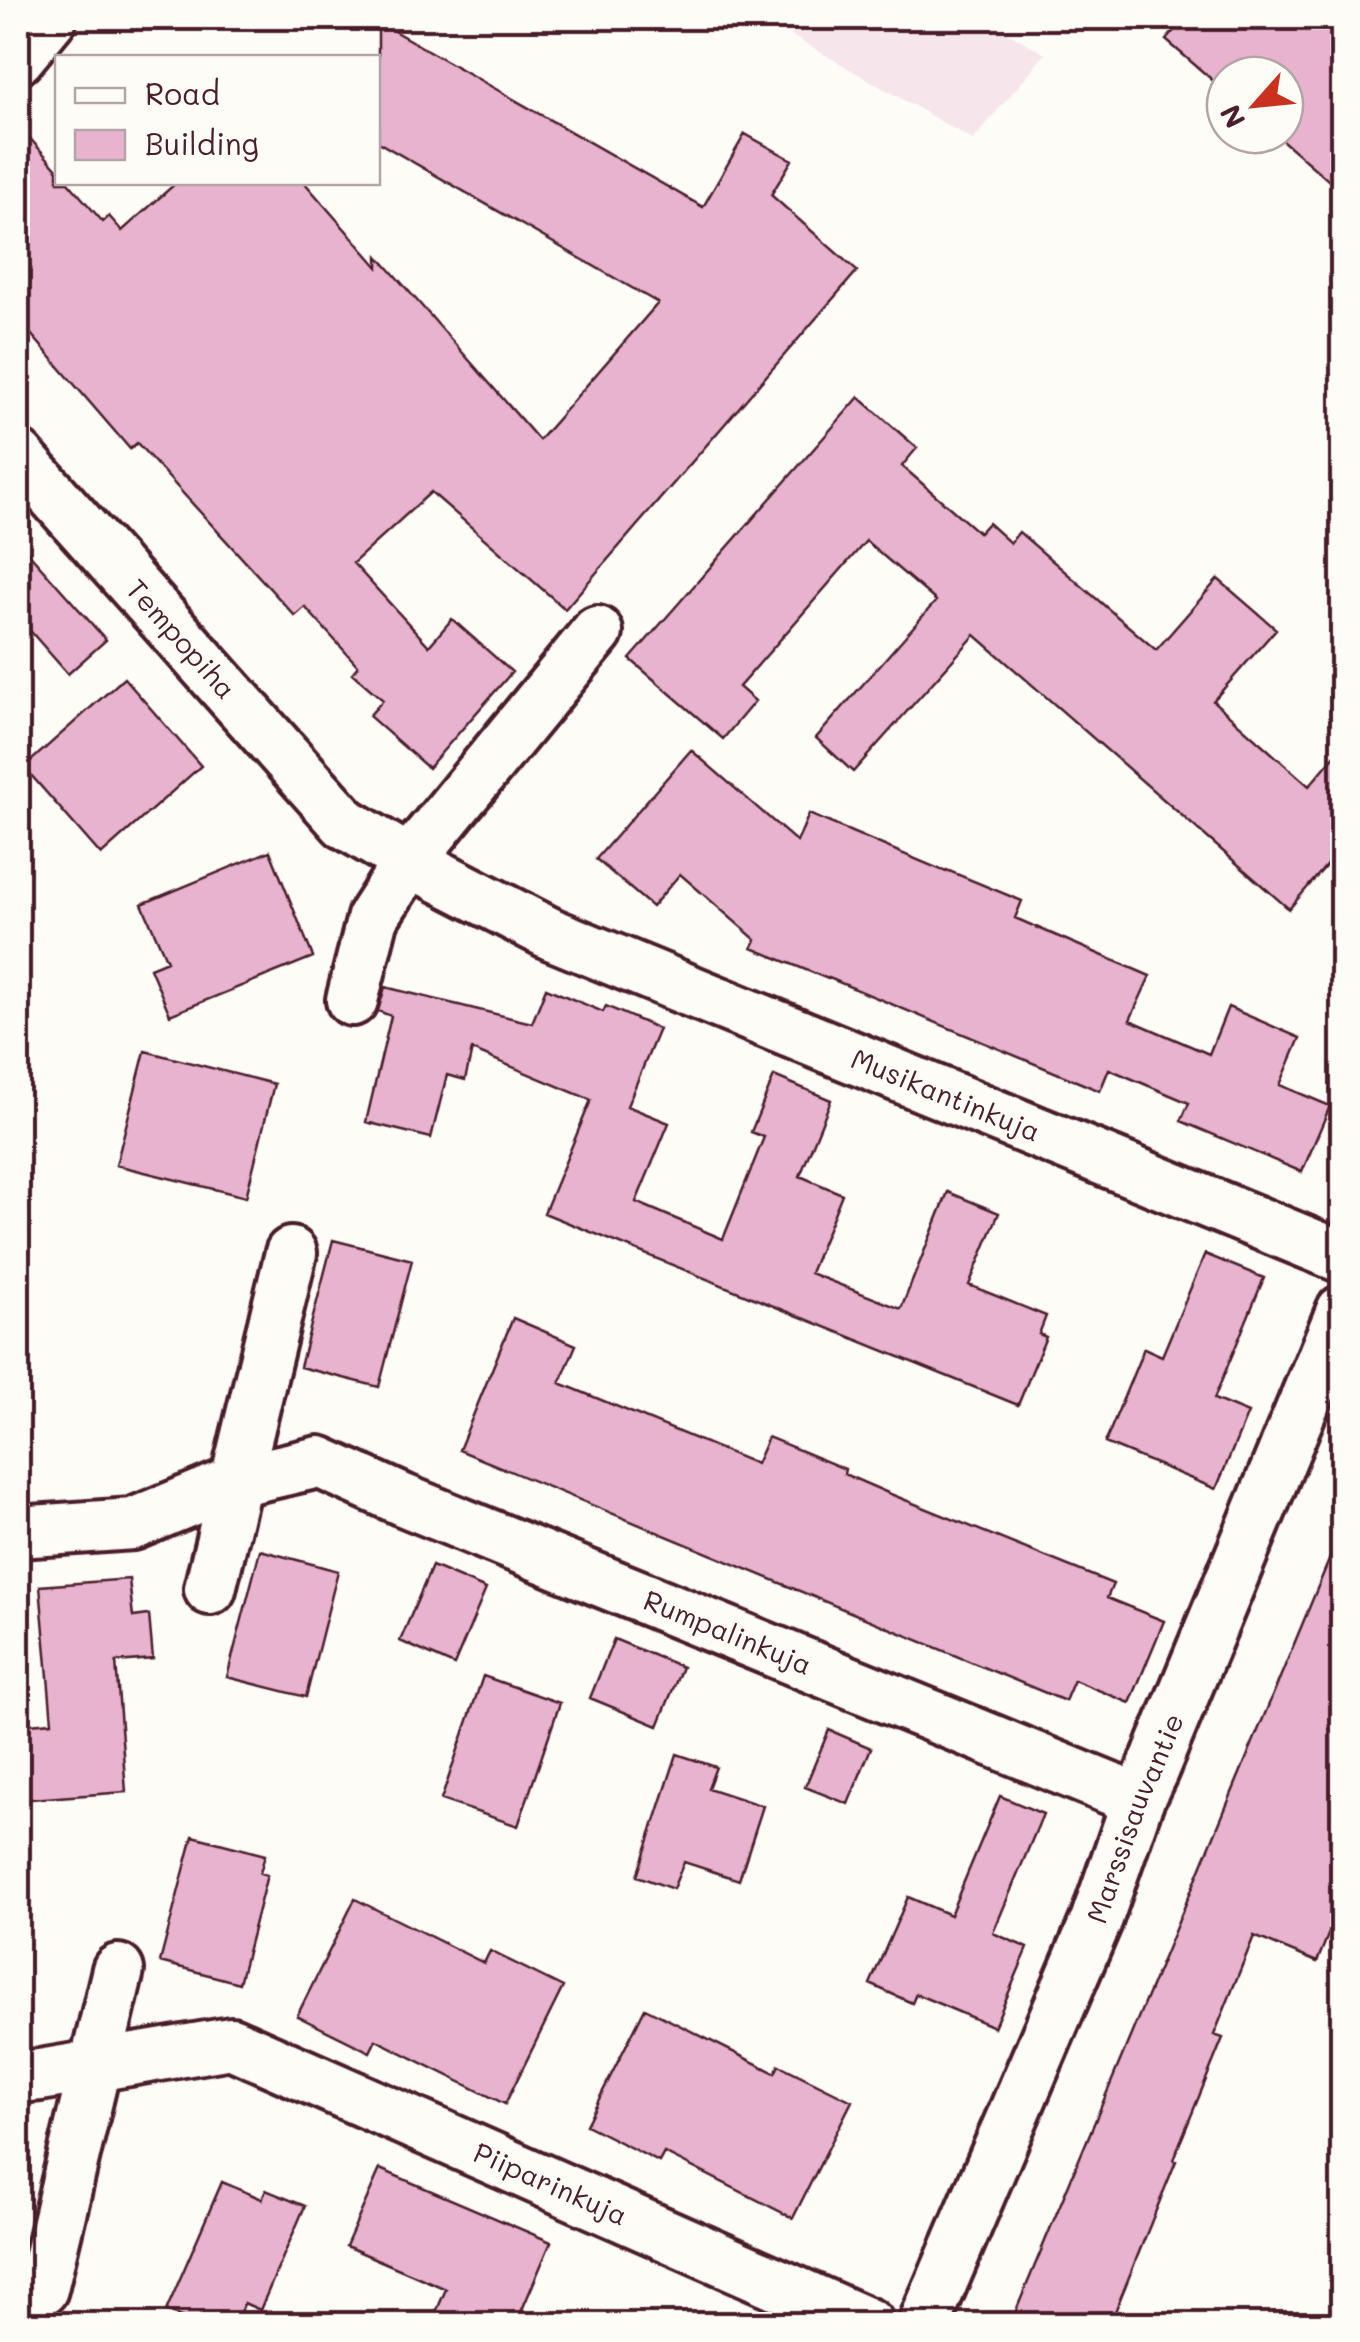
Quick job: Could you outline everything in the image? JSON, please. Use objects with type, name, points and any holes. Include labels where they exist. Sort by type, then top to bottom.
[{"type":"street","points":[[18,58],[52,18]]},
{"type":"street","name":"Tempopiha","points":[[18,456],[346,823],[409,861]]},
{"type":"street","points":[[352,1000],[373,917],[409,861],[598,632]]},
{"type":"street","name":"Musikantinkuja","points":[[409,861],[550,934],[1342,1257]]},
{"type":"street","points":[[210,1589],[291,1252]]},
{"type":"street","name":"Marssisauvantie","points":[[924,2324],[1096,1920],[1138,1800],[1342,1311]]},
{"type":"street","name":"Rumpalinkuja","points":[[236,1481],[319,1462],[403,1500],[1138,1800]]},
{"type":"street","points":[[18,1532],[133,1524],[236,1481]]},
{"type":"street","points":[[42,2289],[118,1970]]},
{"type":"street","name":"Piiparinkuja","points":[[95,2066],[231,2043],[868,2324]]},
{"type":"street","points":[[29,2076],[95,2066]]},
{"type":"shaded area","points":[[761,18],[983,18],[1045,54],[973,140]]},
{"type":"building","points":[[1185,18],[1342,18],[1342,192],[1299,155],[1305,155],[1305,55],[1205,55],[1205,74],[1166,40]]},
{"type":"building","points":[[378,22],[703,207],[745,134],[792,160],[771,195],[857,271],[565,609],[431,492],[353,563],[429,646],[452,619],[512,672],[428,768],[369,716],[383,700],[352,673],[358,666],[305,607],[295,616],[137,443],[130,449],[18,319],[18,125],[55,167],[55,185],[71,185],[103,222],[109,216],[122,231],[174,185],[307,185],[378,267],[378,256],[539,440],[658,303],[380,143]]},
{"type":"building","points":[[859,397],[917,448],[902,466],[979,533],[988,523],[1010,543],[1019,532],[1156,650],[1218,579],[1276,629],[1213,701],[1309,786],[1342,747],[1342,847],[1289,909],[975,635],[853,772],[816,738],[936,601],[866,541],[739,687],[755,701],[723,739],[630,659]]},
{"type":"building","points":[[18,541],[106,640],[68,674],[18,617]]},
{"type":"building","points":[[124,678],[201,766],[101,855],[24,767]]},
{"type":"building","points":[[691,750],[797,842],[809,814],[1022,901],[1015,918],[1150,976],[1130,1020],[1209,1054],[1228,1007],[1300,1038],[1280,1085],[1330,1106],[1302,1172],[1181,1121],[1189,1103],[1109,1069],[1100,1091],[752,948],[756,940],[680,874],[652,907],[596,859]]},
{"type":"building","points":[[270,851],[313,957],[170,1015],[150,968],[167,961],[142,904]]},
{"type":"building","points":[[385,987],[532,1023],[546,988],[603,1012],[606,1006],[659,1029],[627,1106],[669,1123],[636,1202],[723,1239],[764,1137],[751,1132],[774,1076],[831,1100],[800,1176],[842,1194],[810,1273],[901,1309],[948,1192],[999,1213],[969,1285],[1046,1316],[1039,1334],[1046,1337],[1018,1405],[544,1213],[591,1100],[472,1050],[465,1080],[447,1075],[431,1138],[366,1122],[391,1016],[378,1011]]},
{"type":"building","points":[[145,1051],[274,1084],[246,1197],[116,1165]]},
{"type":"building","points":[[333,1240],[412,1260],[379,1387],[300,1367]]},
{"type":"building","points":[[1205,1254],[1264,1278],[1214,1399],[1248,1413],[1216,1489],[1105,1443],[1144,1348],[1162,1356]]},
{"type":"building","points":[[513,1318],[576,1345],[560,1383],[756,1464],[768,1437],[845,1469],[844,1474],[888,1493],[1113,1584],[1107,1598],[1164,1621],[1130,1703],[1074,1680],[1065,1701],[459,1450]]},
{"type":"building","points":[[1342,1529],[1342,1901],[1317,1962],[1254,1936],[1214,2035],[1223,2038],[1110,2324],[1043,2324],[1015,2313]]},
{"type":"building","points":[[260,1550],[338,1571],[306,1697],[227,1677]]},
{"type":"building","points":[[432,1566],[486,1589],[454,1665],[400,1641]]},
{"type":"building","points":[[129,1579],[133,1617],[149,1615],[153,1659],[116,1662],[126,1792],[18,1800],[18,1725],[52,1722],[40,1586]]},
{"type":"building","points":[[614,1639],[682,1667],[658,1726],[590,1698]]},
{"type":"building","points":[[483,1676],[560,1703],[518,1826],[441,1800]]},
{"type":"building","points":[[829,1730],[871,1748],[848,1804],[805,1787]]},
{"type":"building","points":[[677,1754],[716,1767],[708,1788],[763,1806],[739,1880],[684,1862],[673,1889],[637,1876]]},
{"type":"building","points":[[1000,1796],[1043,1814],[993,1933],[1028,1948],[994,2027],[916,1994],[912,2003],[870,1984],[908,1897],[950,1915]]},
{"type":"building","points":[[193,1836],[265,1855],[260,1873],[267,1875],[239,1983],[160,1962]]},
{"type":"building","points":[[355,1899],[484,1963],[490,1951],[563,1987],[505,2104],[376,2040],[370,2052],[297,2016]]},
{"type":"building","points":[[645,2008],[775,2073],[779,2065],[852,2101],[793,2218],[664,2153],[659,2162],[586,2125]]},
{"type":"building","points":[[380,2169],[551,2242],[516,2324],[431,2324],[446,2289],[346,2246]]},
{"type":"building","points":[[222,2182],[262,2199],[266,2190],[305,2206],[260,2310],[244,2303],[235,2324],[198,2324],[166,2311]]}]
